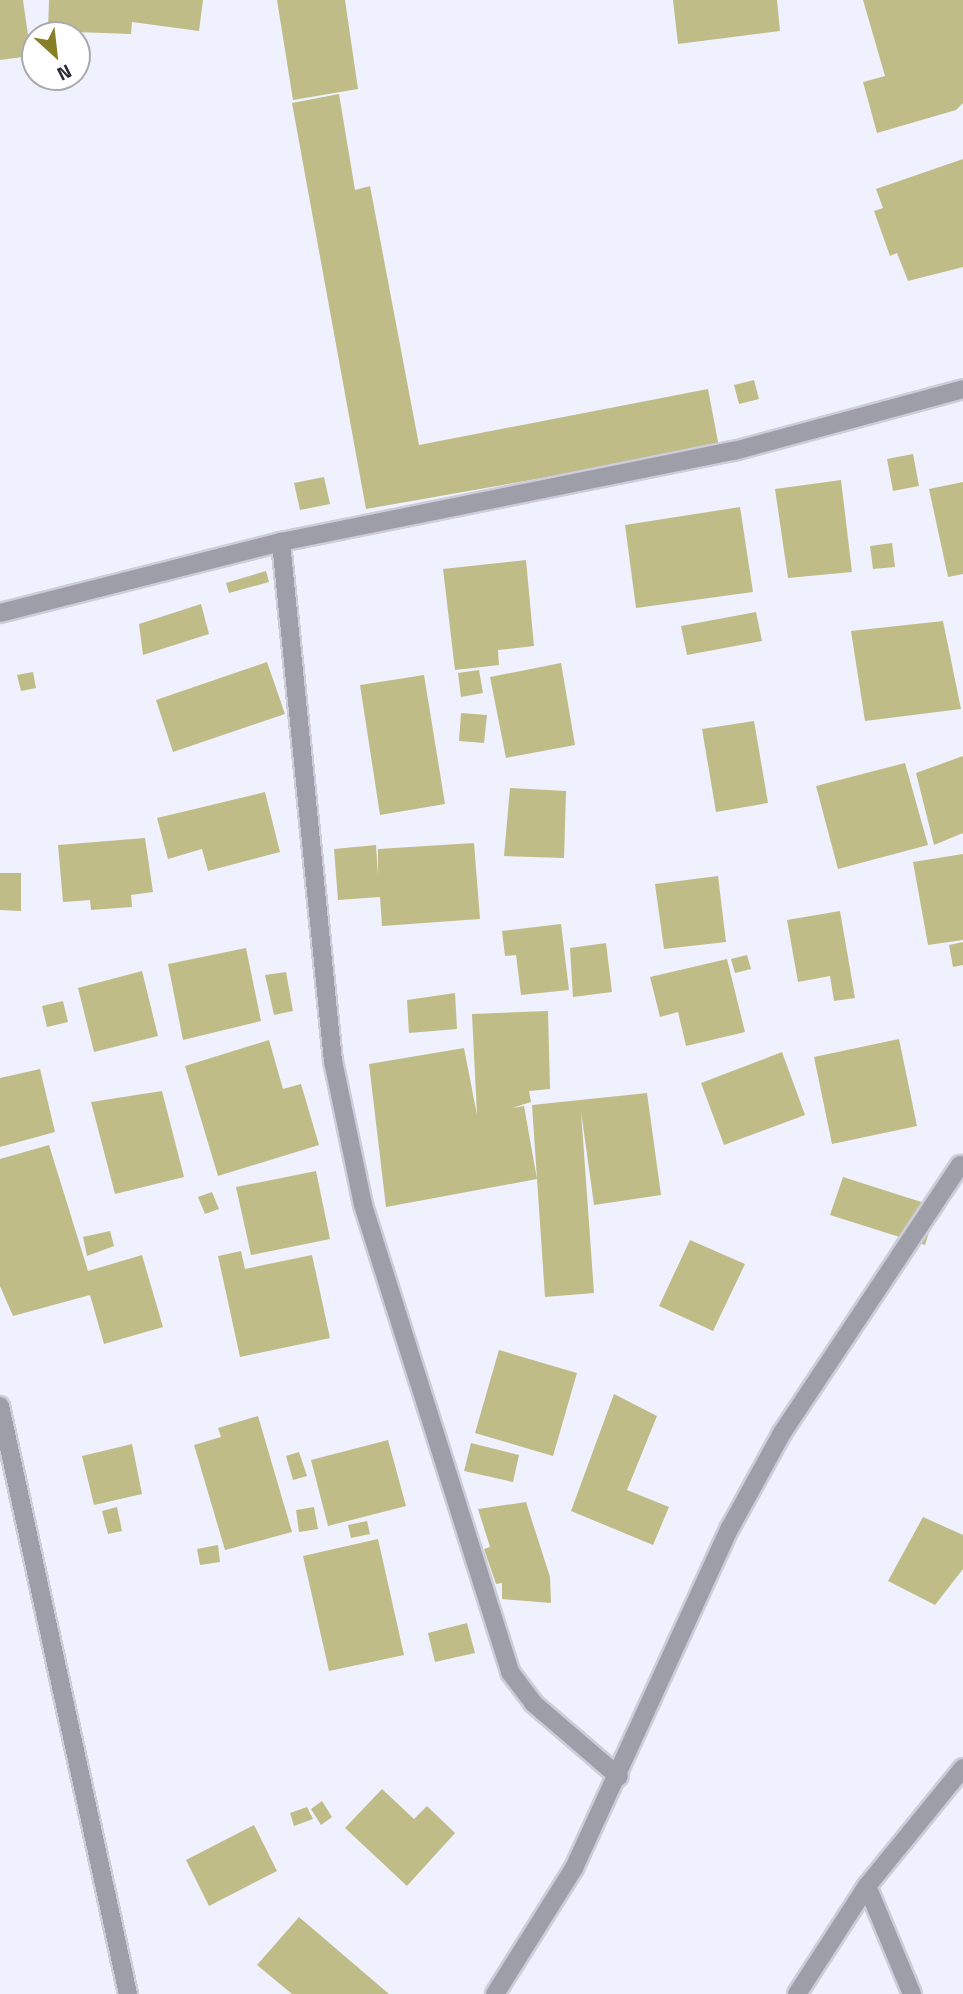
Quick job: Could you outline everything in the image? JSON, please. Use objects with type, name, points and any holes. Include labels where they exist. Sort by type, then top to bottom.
[{"type":"street","points":[[0,613],[281,542],[734,451],[963,390]]},
{"type":"street","points":[[281,542],[333,1061],[363,1205],[510,1672],[533,1703],[619,1777]]},
{"type":"street","points":[[495,1994],[537,1933],[619,1777],[730,1528],[782,1433],[960,1165]]},
{"type":"street","points":[[0,1406],[128,1994]]},
{"type":"street","points":[[797,1994],[867,1886],[963,1768]]},
{"type":"street","points":[[867,1886],[912,1994]]},
{"type":"building","points":[[0,0],[23,0],[26,21],[21,21],[21,57],[0,60]]},
{"type":"building","points":[[49,0],[203,0],[199,31],[132,22],[131,34],[91,33],[91,21],[48,21]]},
{"type":"building","points":[[277,0],[345,0],[358,89],[293,100]]},
{"type":"building","points":[[673,0],[777,0],[780,31],[678,44]]},
{"type":"building","points":[[863,0],[963,0],[963,103],[956,110],[877,133],[863,82],[885,76]]},
{"type":"building","points":[[339,94],[355,190],[370,186],[419,445],[708,389],[719,447],[366,509],[292,103]]},
{"type":"building","points":[[963,159],[963,267],[908,281],[897,253],[890,256],[874,211],[883,208],[876,189]]},
{"type":"building","points":[[754,380],[759,399],[739,404],[734,385]]},
{"type":"building","points":[[913,454],[919,486],[893,491],[887,459]]},
{"type":"building","points":[[324,477],[330,504],[300,510],[294,483]]},
{"type":"building","points":[[841,480],[852,572],[788,578],[775,489]]},
{"type":"building","points":[[963,482],[963,574],[948,577],[929,489]]},
{"type":"building","points":[[740,507],[753,592],[636,608],[625,525]]},
{"type":"building","points":[[892,543],[895,567],[873,569],[870,546]]},
{"type":"building","points":[[526,560],[534,646],[498,650],[499,665],[455,670],[443,569]]},
{"type":"building","points":[[266,571],[269,582],[229,593],[226,583]]},
{"type":"building","points":[[201,604],[209,634],[143,655],[139,624]]},
{"type":"building","points":[[756,612],[762,641],[687,655],[681,626]]},
{"type":"building","points":[[943,621],[961,709],[865,721],[851,631]]},
{"type":"building","points":[[267,662],[285,714],[173,752],[156,700]]},
{"type":"building","points":[[561,663],[575,745],[506,758],[490,677]]},
{"type":"building","points":[[479,670],[483,693],[461,697],[458,673]]},
{"type":"building","points":[[33,672],[36,688],[21,691],[17,675]]},
{"type":"building","points":[[424,675],[445,804],[380,815],[360,685]]},
{"type":"building","points":[[461,713],[487,715],[484,743],[459,741]]},
{"type":"building","points":[[754,721],[768,803],[716,812],[702,729]]},
{"type":"building","points":[[963,756],[963,833],[934,845],[916,773]]},
{"type":"building","points":[[905,763],[928,845],[838,869],[816,786]]},
{"type":"building","points":[[510,788],[566,791],[564,858],[504,856]]},
{"type":"building","points":[[265,792],[280,852],[208,871],[202,849],[168,859],[157,818]]},
{"type":"building","points":[[145,838],[153,892],[131,895],[132,907],[91,910],[90,900],[63,902],[58,845]]},
{"type":"building","points":[[474,843],[480,919],[382,926],[380,897],[338,900],[334,849],[376,845],[378,875],[378,849]]},
{"type":"building","points":[[963,854],[963,940],[928,945],[913,862]]},
{"type":"building","points":[[0,873],[21,873],[21,911],[0,910]]},
{"type":"building","points":[[718,876],[726,942],[664,949],[655,884]]},
{"type":"building","points":[[840,911],[855,998],[834,1001],[830,976],[798,982],[787,920]]},
{"type":"building","points":[[561,924],[569,990],[521,995],[516,955],[505,956],[502,931]]},
{"type":"building","points":[[963,942],[963,965],[953,967],[949,945]]},
{"type":"building","points":[[606,943],[612,992],[573,997],[570,948]]},
{"type":"building","points":[[246,948],[261,1021],[183,1040],[168,964]]},
{"type":"building","points":[[747,955],[751,969],[735,973],[731,959]]},
{"type":"building","points":[[727,959],[745,1032],[686,1046],[678,1012],[660,1017],[650,977]]},
{"type":"building","points":[[142,971],[158,1036],[94,1052],[78,988]]},
{"type":"building","points":[[286,972],[293,1011],[274,1015],[265,975]]},
{"type":"building","points":[[455,993],[457,1029],[409,1033],[407,1000]]},
{"type":"building","points":[[63,1001],[68,1022],[47,1027],[42,1006]]},
{"type":"building","points":[[548,1011],[550,1089],[529,1091],[531,1102],[512,1108],[524,1106],[537,1179],[386,1207],[369,1064],[464,1048],[477,1115],[472,1014]]},
{"type":"building","points":[[899,1039],[917,1126],[832,1144],[814,1057]]},
{"type":"building","points":[[269,1040],[283,1089],[301,1084],[319,1145],[218,1176],[185,1066]]},
{"type":"building","points":[[782,1052],[805,1115],[724,1145],[701,1083]]},
{"type":"building","points":[[40,1069],[55,1132],[0,1147],[0,1078]]},
{"type":"building","points":[[162,1091],[184,1177],[115,1194],[91,1102]]},
{"type":"building","points":[[647,1093],[661,1195],[594,1205],[581,1111],[594,1293],[545,1297],[532,1105]]},
{"type":"building","points":[[49,1145],[88,1271],[142,1255],[163,1327],[104,1344],[90,1295],[13,1316],[0,1286],[0,1159]]},
{"type":"building","points":[[316,1171],[330,1239],[251,1255],[236,1187]]},
{"type":"building","points":[[843,1177],[937,1207],[925,1245],[830,1215]]},
{"type":"building","points":[[212,1192],[219,1209],[205,1214],[198,1197]]},
{"type":"building","points":[[110,1231],[114,1246],[87,1256],[83,1237]]},
{"type":"building","points":[[690,1240],[745,1264],[713,1331],[659,1306]]},
{"type":"building","points":[[241,1251],[245,1269],[312,1255],[330,1338],[240,1357],[218,1256]]},
{"type":"building","points":[[499,1350],[577,1373],[553,1456],[475,1433]]},
{"type":"building","points":[[614,1394],[657,1416],[627,1490],[669,1507],[653,1545],[571,1511]]},
{"type":"building","points":[[258,1416],[292,1532],[225,1550],[194,1445],[221,1437],[218,1428]]},
{"type":"building","points":[[388,1440],[406,1506],[328,1526],[311,1460]]},
{"type":"building","points":[[471,1443],[519,1455],[513,1482],[464,1471]]},
{"type":"building","points":[[132,1444],[142,1494],[94,1505],[82,1456]]},
{"type":"building","points":[[299,1452],[307,1476],[293,1480],[286,1456]]},
{"type":"building","points":[[526,1502],[550,1577],[551,1603],[502,1599],[502,1583],[496,1584],[484,1549],[490,1547],[478,1509]]},
{"type":"building","points":[[117,1507],[122,1531],[108,1534],[102,1511]]},
{"type":"building","points":[[314,1507],[318,1529],[299,1532],[296,1510]]},
{"type":"building","points":[[923,1517],[963,1535],[963,1569],[935,1605],[888,1581]]},
{"type":"building","points":[[367,1521],[370,1534],[351,1538],[348,1525]]},
{"type":"building","points":[[378,1539],[404,1655],[329,1671],[303,1556]]},
{"type":"building","points":[[218,1545],[220,1562],[200,1565],[197,1549]]},
{"type":"building","points":[[467,1623],[475,1653],[435,1662],[428,1633]]},
{"type":"building","points":[[382,1789],[414,1819],[427,1806],[455,1833],[407,1886],[345,1828]]},
{"type":"building","points":[[322,1801],[332,1817],[321,1825],[311,1809]]},
{"type":"building","points":[[307,1807],[313,1819],[294,1826],[290,1813]]},
{"type":"building","points":[[254,1825],[277,1871],[209,1906],[186,1860]]},
{"type":"building","points":[[299,1917],[389,1994],[292,1994],[257,1965]]}]
